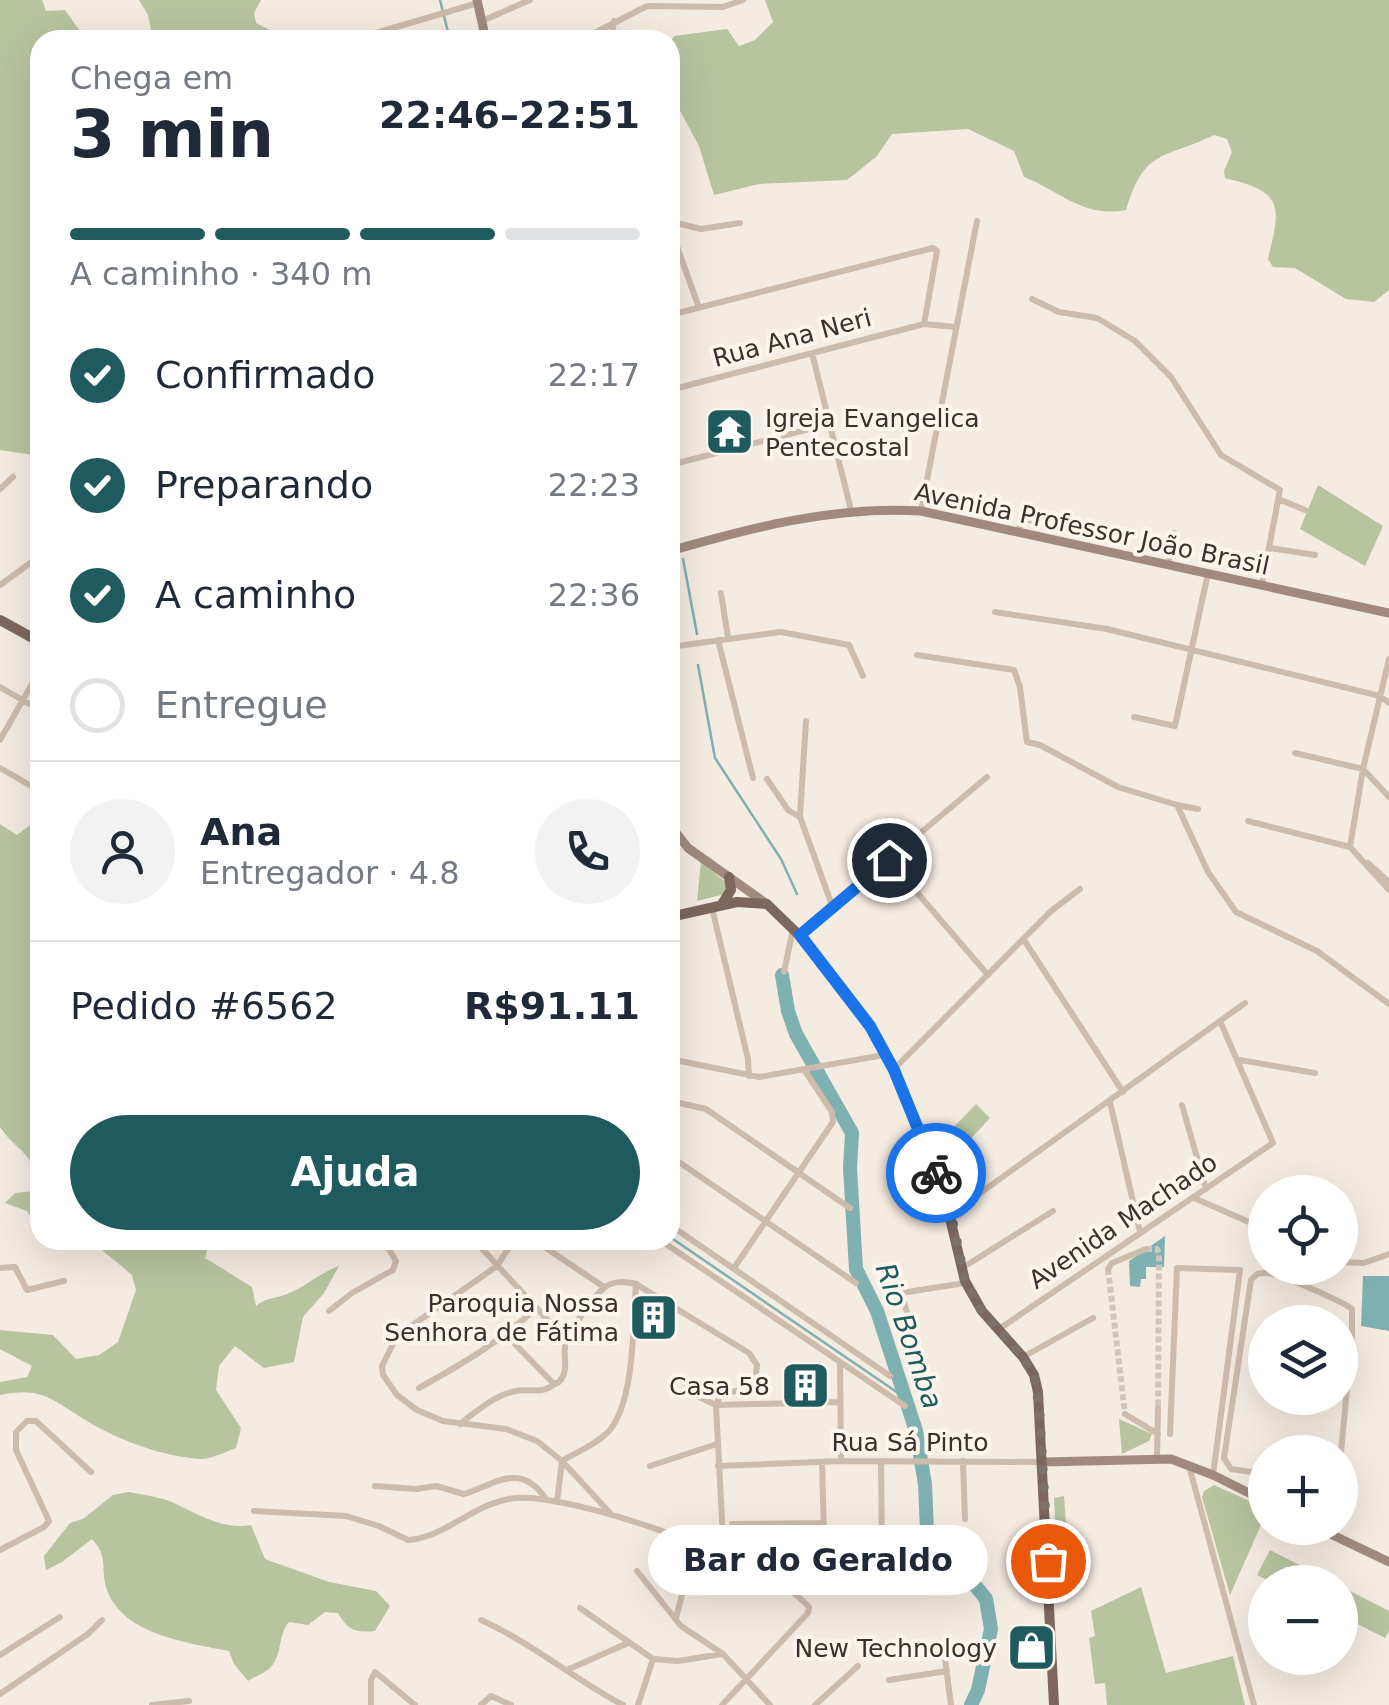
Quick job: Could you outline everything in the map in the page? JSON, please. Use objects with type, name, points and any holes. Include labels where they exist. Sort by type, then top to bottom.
[{"type":"main road","points":[[478,1],[484,30]]},
{"type":"main road","name":"Avenida Professor João Brasil","points":[[680,549],[772,524],[850,510],[921,511],[1388,613]]},
{"type":"main road","points":[[0,620],[30,636]]},
{"type":"main road","points":[[680,838],[688,848],[767,904],[796,932],[860,1010],[894,1070],[951,1214],[966,1282],[982,1311],[1034,1375],[1044,1462],[1054,1705]]},
{"type":"main road","points":[[716,906],[730,894],[729,877]]},
{"type":"main road","points":[[680,915],[716,906],[767,904]]},
{"type":"main road","points":[[1044,1462],[1158,1457],[1188,1464],[1248,1492]]},
{"type":"main road","points":[[1354,1545],[1389,1562]]},
{"type":"street","points":[[482,21],[530,0]]},
{"type":"street","points":[[598,30],[654,4],[723,7],[742,0]]},
{"type":"street","points":[[383,30],[478,1]]},
{"type":"street","points":[[613,30],[614,20]]},
{"type":"street","points":[[921,511],[977,221]]},
{"type":"street","points":[[680,224],[701,229],[740,223]]},
{"type":"street","points":[[680,313],[933,248],[937,251],[924,324]]},
{"type":"street","points":[[680,249],[700,308]]},
{"type":"street","points":[[1032,300],[1060,312],[1097,318],[1134,342],[1171,377],[1221,456],[1280,490],[1262,584]]},
{"type":"street","name":"Rua Ana Neri","points":[[680,387],[924,324],[955,327]]},
{"type":"street","points":[[812,353],[850,510]]},
{"type":"street","points":[[680,462],[829,424]]},
{"type":"street","points":[[0,489],[13,477]]},
{"type":"street","points":[[1280,500],[1304,510]]},
{"type":"street","points":[[1017,531],[1025,519],[1048,524]]},
{"type":"street","points":[[1168,564],[1174,533]]},
{"type":"street","points":[[1270,548],[1316,556]]},
{"type":"street","points":[[0,585],[30,563]]},
{"type":"street","points":[[1134,717],[1174,726],[1208,573]]},
{"type":"street","points":[[721,593],[728,638]]},
{"type":"street","points":[[995,612],[1107,629],[1380,696],[1389,702]]},
{"type":"street","points":[[680,646],[781,632],[846,644],[863,676]]},
{"type":"street","points":[[718,640],[754,778]]},
{"type":"street","points":[[917,654],[1014,670],[1027,742],[1134,794],[1198,809]]},
{"type":"street","points":[[1350,847],[1389,660]]},
{"type":"street","points":[[0,687],[30,704]]},
{"type":"street","points":[[0,740],[30,687]]},
{"type":"street","points":[[806,720],[798,804],[833,908]]},
{"type":"street","points":[[1295,753],[1363,770],[1389,797]]},
{"type":"street","points":[[0,768],[30,786]]},
{"type":"street","points":[[784,972],[796,932],[833,908],[987,777]]},
{"type":"street","points":[[767,778],[788,810],[800,817]]},
{"type":"street","points":[[1178,805],[1208,872],[1236,912],[1317,952],[1389,1004]]},
{"type":"street","points":[[1248,821],[1350,847],[1389,890]]},
{"type":"street","points":[[889,860],[988,975]]},
{"type":"street","points":[[1365,862],[1389,882]]},
{"type":"street","points":[[894,1070],[1050,911],[1080,889]]},
{"type":"street","points":[[716,906],[748,1059],[748,1076]]},
{"type":"street","points":[[1024,940],[1124,1092]]},
{"type":"street","points":[[951,1214],[1245,1003]]},
{"type":"street","points":[[1220,1021],[1239,1060],[1314,1073]]},
{"type":"street","points":[[680,1061],[748,1076],[774,1077],[884,1055]]},
{"type":"street","name":"Avenida Machado","points":[[998,1330],[1273,1143],[1239,1060]]},
{"type":"street","points":[[734,1268],[834,1118],[813,1070]]},
{"type":"street","points":[[680,1102],[706,1108],[850,1208]]},
{"type":"street","points":[[1110,1102],[1140,1232]]},
{"type":"street","points":[[1182,1105],[1206,1189]]},
{"type":"street","points":[[680,1163],[856,1283]]},
{"type":"street","points":[[1193,1198],[1248,1222]]},
{"type":"street","points":[[961,1269],[1053,1211]]},
{"type":"street","points":[[680,1231],[890,1376]]},
{"type":"street","points":[[330,1312],[352,1293],[394,1270],[396,1260],[390,1250]]},
{"type":"street","points":[[482,1250],[566,1340]]},
{"type":"street","points":[[507,1250],[496,1266],[461,1294],[398,1336],[382,1366],[387,1384],[417,1410],[459,1425],[521,1433],[537,1441],[562,1461],[611,1514]]},
{"type":"street","points":[[549,1250],[604,1287]]},
{"type":"street","points":[[675,1250],[905,1406]]},
{"type":"street","points":[[1108,1268],[1146,1250]]},
{"type":"street","points":[[1358,1262],[1389,1254]]},
{"type":"street","points":[[0,1268],[15,1267],[28,1290],[64,1280]]},
{"type":"street","points":[[1170,1434],[1178,1268],[1240,1270],[1213,1475]]},
{"type":"street","points":[[1248,1472],[1231,1469],[1224,1458],[1250,1280],[1256,1275],[1268,1273],[1287,1278],[1352,1309],[1343,1435]]},
{"type":"street","points":[[459,1425],[506,1394],[541,1392],[555,1384],[565,1376],[566,1340],[604,1287],[618,1282],[636,1284],[749,1353],[757,1365],[754,1382],[741,1390],[720,1394],[716,1406],[724,1558]]},
{"type":"street","points":[[917,1344],[901,1293],[966,1282]]},
{"type":"street","points":[[562,1461],[602,1438],[612,1427],[624,1398],[636,1284]]},
{"type":"street","points":[[420,1388],[507,1336],[536,1309]]},
{"type":"street","points":[[1022,1356],[1094,1318]]},
{"type":"street","points":[[507,1336],[555,1384]]},
{"type":"street","points":[[840,1362],[841,1462]]},
{"type":"street","points":[[681,1379],[716,1406],[840,1402]]},
{"type":"street","points":[[1158,1408],[1158,1457]]},
{"type":"street","points":[[1125,1414],[1158,1434]]},
{"type":"street","points":[[0,1550],[44,1527],[49,1520],[16,1450],[16,1432],[26,1421],[36,1421],[91,1472]]},
{"type":"street","points":[[650,1466],[717,1444]]},
{"type":"street","points":[[557,1502],[562,1461]]},
{"type":"street","points":[[962,1461],[965,1519]]},
{"type":"street","points":[[822,1462],[824,1570]]},
{"type":"street","points":[[881,1462],[882,1551]]},
{"type":"street","name":"Rua Sá Pinto","points":[[718,1466],[1044,1462]]},
{"type":"street","points":[[1188,1464],[1254,1705]]},
{"type":"street","points":[[375,1486],[436,1486],[464,1494],[496,1480],[520,1479],[538,1488],[546,1500]]},
{"type":"street","points":[[254,1511],[346,1516],[408,1540],[426,1537],[495,1503],[514,1498],[546,1500],[611,1514],[695,1545],[794,1593],[809,1607],[808,1613],[722,1705]]},
{"type":"street","points":[[732,1524],[823,1523]]},
{"type":"street","points":[[675,1619],[695,1545]]},
{"type":"street","points":[[638,1572],[675,1619],[723,1654],[770,1705]]},
{"type":"street","points":[[580,1608],[653,1659],[678,1661],[723,1654]]},
{"type":"street","points":[[0,1655],[60,1617]]},
{"type":"street","points":[[0,1694],[88,1634],[102,1620]]},
{"type":"street","points":[[481,1620],[524,1641],[549,1662],[623,1705]]},
{"type":"street","points":[[566,1670],[630,1642]]},
{"type":"street","points":[[943,1644],[951,1705]]},
{"type":"street","points":[[638,1705],[653,1659]]},
{"type":"street","points":[[815,1705],[858,1666]]},
{"type":"street","points":[[372,1705],[375,1672],[415,1705]]},
{"type":"street","points":[[889,1680],[947,1672]]},
{"type":"street","points":[[482,1702],[490,1696],[511,1705]]},
{"type":"street","points":[[152,1705],[190,1701]]},
{"type":"green space","points":[[0,0],[42,0],[46,11],[65,10],[79,30],[30,30],[30,454],[0,450]]},
{"type":"green space","points":[[139,0],[261,0],[254,13],[256,23],[270,30],[151,30]]},
{"type":"green space","points":[[765,0],[1389,0],[1389,290],[1374,302],[1346,299],[1295,268],[1273,267],[1268,259],[1275,226],[1274,204],[1258,189],[1225,178],[1232,152],[1227,139],[1214,135],[1168,153],[1148,166],[1126,210],[1085,207],[1024,177],[1014,151],[968,129],[892,134],[876,157],[847,180],[759,184],[714,195],[699,146],[680,111],[680,35],[727,29],[739,46],[755,40],[773,22]]},
{"type":"green space","points":[[1318,485],[1383,526],[1365,566],[1300,529]]},
{"type":"green space","points":[[0,824],[17,835],[30,825],[30,1161],[0,1127]]},
{"type":"green space","points":[[701,862],[727,883],[725,894],[697,901]]},
{"type":"green space","points":[[976,1104],[990,1118],[962,1148],[948,1133]]},
{"type":"green space","points":[[30,1191],[30,1216],[27,1211],[5,1203],[15,1193]]},
{"type":"green space","points":[[102,1250],[207,1250],[205,1258],[252,1287],[256,1306],[339,1266],[324,1293],[303,1317],[294,1362],[264,1368],[235,1346],[219,1366],[216,1390],[241,1428],[236,1448],[199,1459],[126,1441],[37,1394],[0,1395],[0,1382],[27,1377],[32,1366],[0,1349],[0,1330],[53,1335],[76,1359],[99,1355],[118,1342],[136,1290],[132,1275]]},
{"type":"green space","points":[[1119,1419],[1152,1434],[1149,1441],[1122,1454]]},
{"type":"green space","points":[[1214,1485],[1248,1500],[1248,1545],[1252,1545],[1230,1595],[1202,1497]]},
{"type":"green space","points":[[129,1492],[165,1500],[221,1523],[251,1525],[265,1559],[329,1582],[376,1591],[390,1606],[375,1631],[353,1629],[338,1613],[325,1612],[308,1625],[289,1622],[274,1663],[248,1681],[229,1651],[159,1634],[127,1617],[107,1590],[102,1558],[92,1539],[46,1570],[44,1556],[70,1523],[83,1519],[113,1495]]},
{"type":"green space","points":[[1064,1496],[1070,1585],[1059,1588],[1054,1498]]},
{"type":"green space","points":[[1270,1550],[1300,1565],[1262,1565]]},
{"type":"green space","points":[[1141,1587],[1166,1673],[1233,1656],[1245,1705],[1107,1705],[1105,1683],[1095,1684],[1089,1638],[1095,1636],[1091,1611]]},
{"type":"green space","points":[[1358,1595],[1389,1611],[1385,1638],[1358,1624]]},
{"type":"water","points":[[1165,1236],[1164,1267],[1146,1267],[1146,1279],[1141,1279],[1140,1287],[1130,1286],[1129,1261]]},
{"type":"water","points":[[1363,1276],[1389,1276],[1389,1331],[1361,1326]]},
{"type":"waterway","name":"Rio Bomba","points":[[440,0],[448,30]]},
{"type":"waterway","name":"Rio Bomba","points":[[683,559],[697,634]]},
{"type":"waterway","name":"Rio Bomba","points":[[698,665],[715,758],[781,859],[797,894]]},
{"type":"waterway","name":"Rio Bomba","points":[[782,975],[796,1034],[852,1133],[850,1168],[856,1269],[877,1311],[916,1431],[925,1484],[927,1531],[936,1546],[957,1563],[986,1599],[991,1629],[971,1705]]},
{"type":"waterway","points":[[680,1244],[904,1397]]},
{"type":"tunnel","points":[[1146,1249],[1157,1249],[1159,1253],[1158,1408]]},
{"type":"tunnel","points":[[1108,1269],[1125,1414]]},
{"type":"way so far","points":[[936,1173],[951,1214],[965,1281],[989,1321],[1034,1375],[1044,1462],[1048,1561]]},
{"type":"place","name":"Igreja Evangelica Pentecostal","points":[[730,432]]},
{"type":"place","name":"Paroquia Nossa Senhora de Fátima","points":[[654,1317]]},
{"type":"place","name":"Casa 58","points":[[805,1386]]},
{"type":"place","name":"Bar do Geraldo","points":[[1048,1561]]},
{"type":"place","name":"New Technology","points":[[1032,1648]]},
{"type":"route","points":[[889,860],[800,935],[870,1026],[894,1070],[936,1173]]}]
